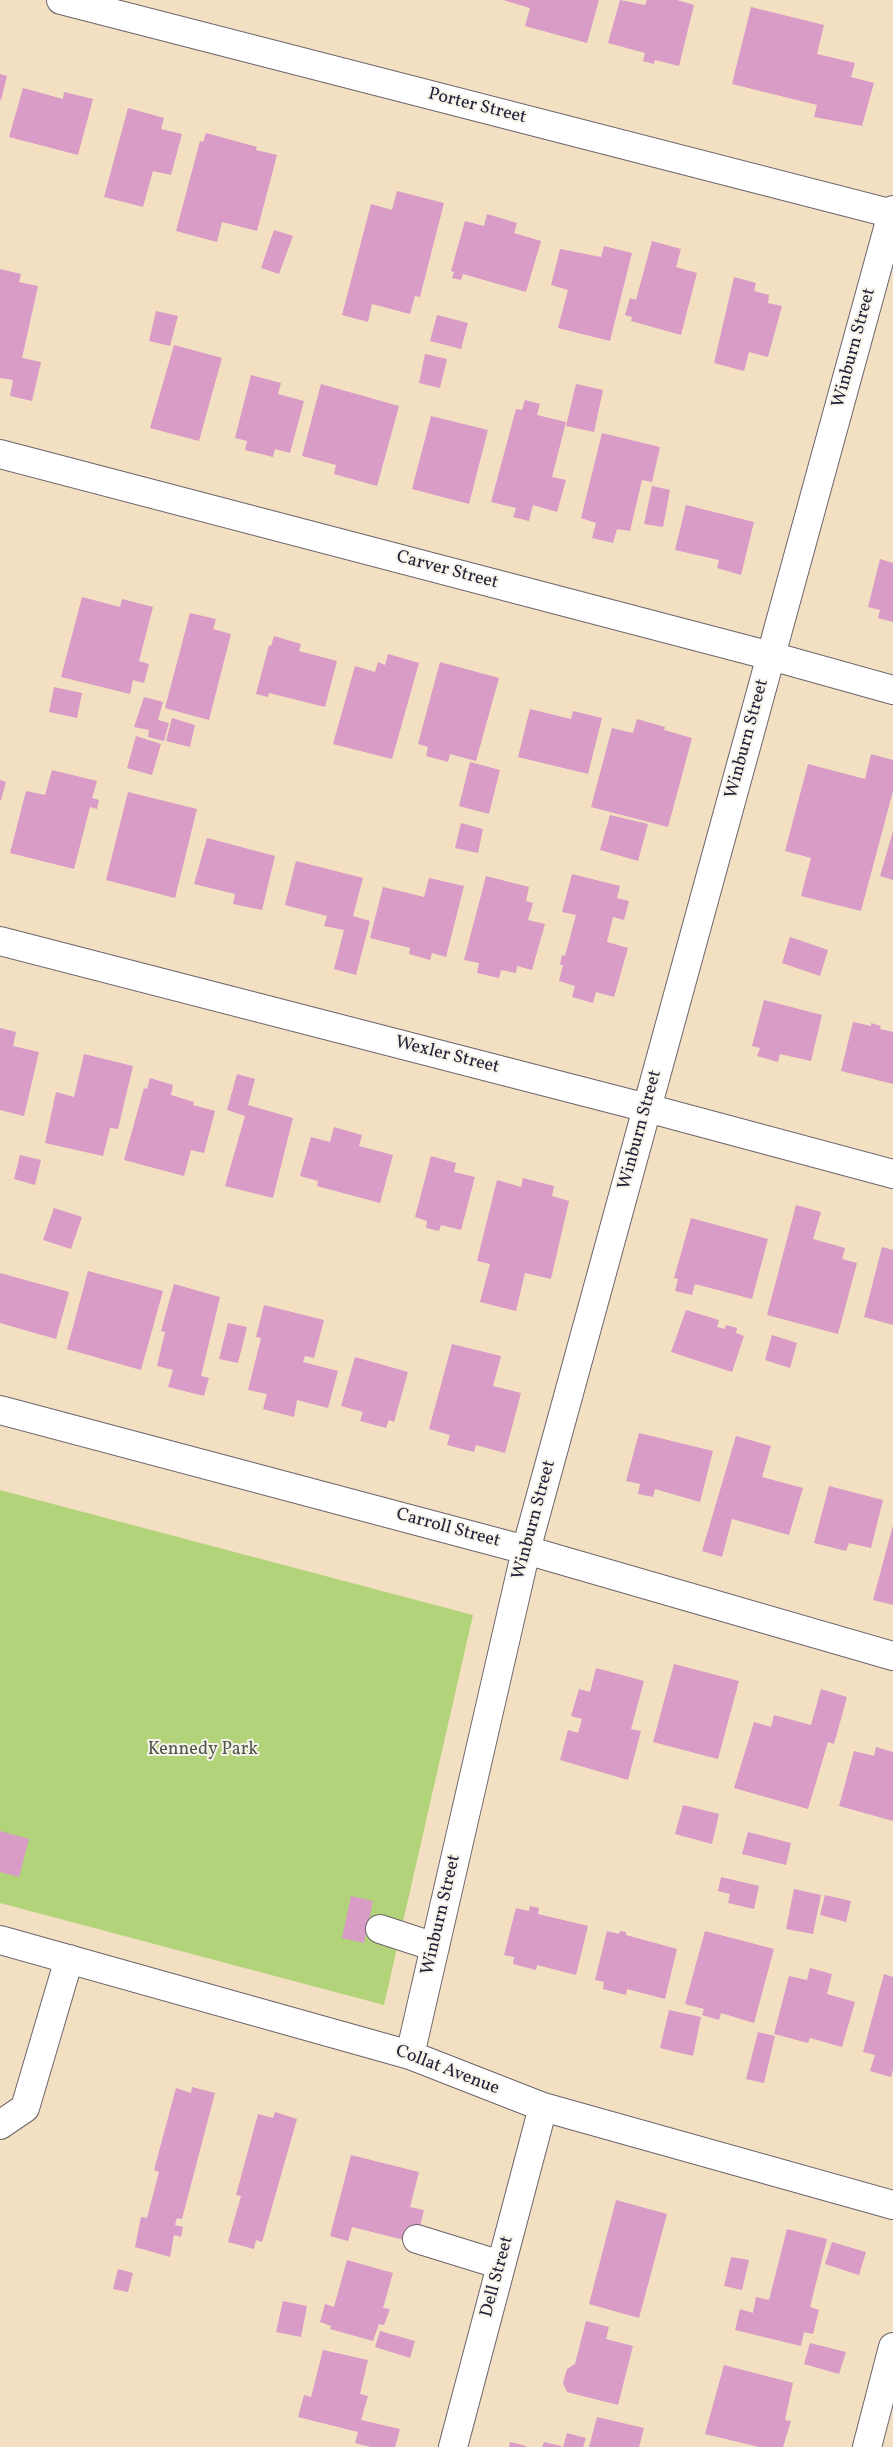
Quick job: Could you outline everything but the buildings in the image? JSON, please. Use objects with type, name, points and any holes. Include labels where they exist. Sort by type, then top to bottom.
[{"type":"street","name":"Porter Street","points":[[61,0],[893,212]]},
{"type":"street","name":"Winburn Street","points":[[410,2055],[526,1550],[893,212]]},
{"type":"street","name":"Carver Street","points":[[0,454],[771,656],[893,690]]},
{"type":"street","name":"Wexler Street","points":[[0,942],[647,1108],[893,1174]]},
{"type":"street","name":"Carroll Street","points":[[0,1410],[526,1550],[893,1656]]},
{"type":"street","points":[[380,1929],[435,1947]]},
{"type":"street","name":"Collat Avenue","points":[[0,1940],[410,2055],[543,2108],[893,2206]]},
{"type":"street","points":[[0,2125],[25,2108],[69,1959]]},
{"type":"street","name":"Dell Street","points":[[453,2447],[543,2108]]},
{"type":"street","points":[[417,2239],[501,2265]]},
{"type":"street","points":[[867,2447],[893,2347]]},
{"type":"green space","name":"Kennedy Park","points":[[0,1490],[473,1615],[384,2005],[0,1903]]}]
